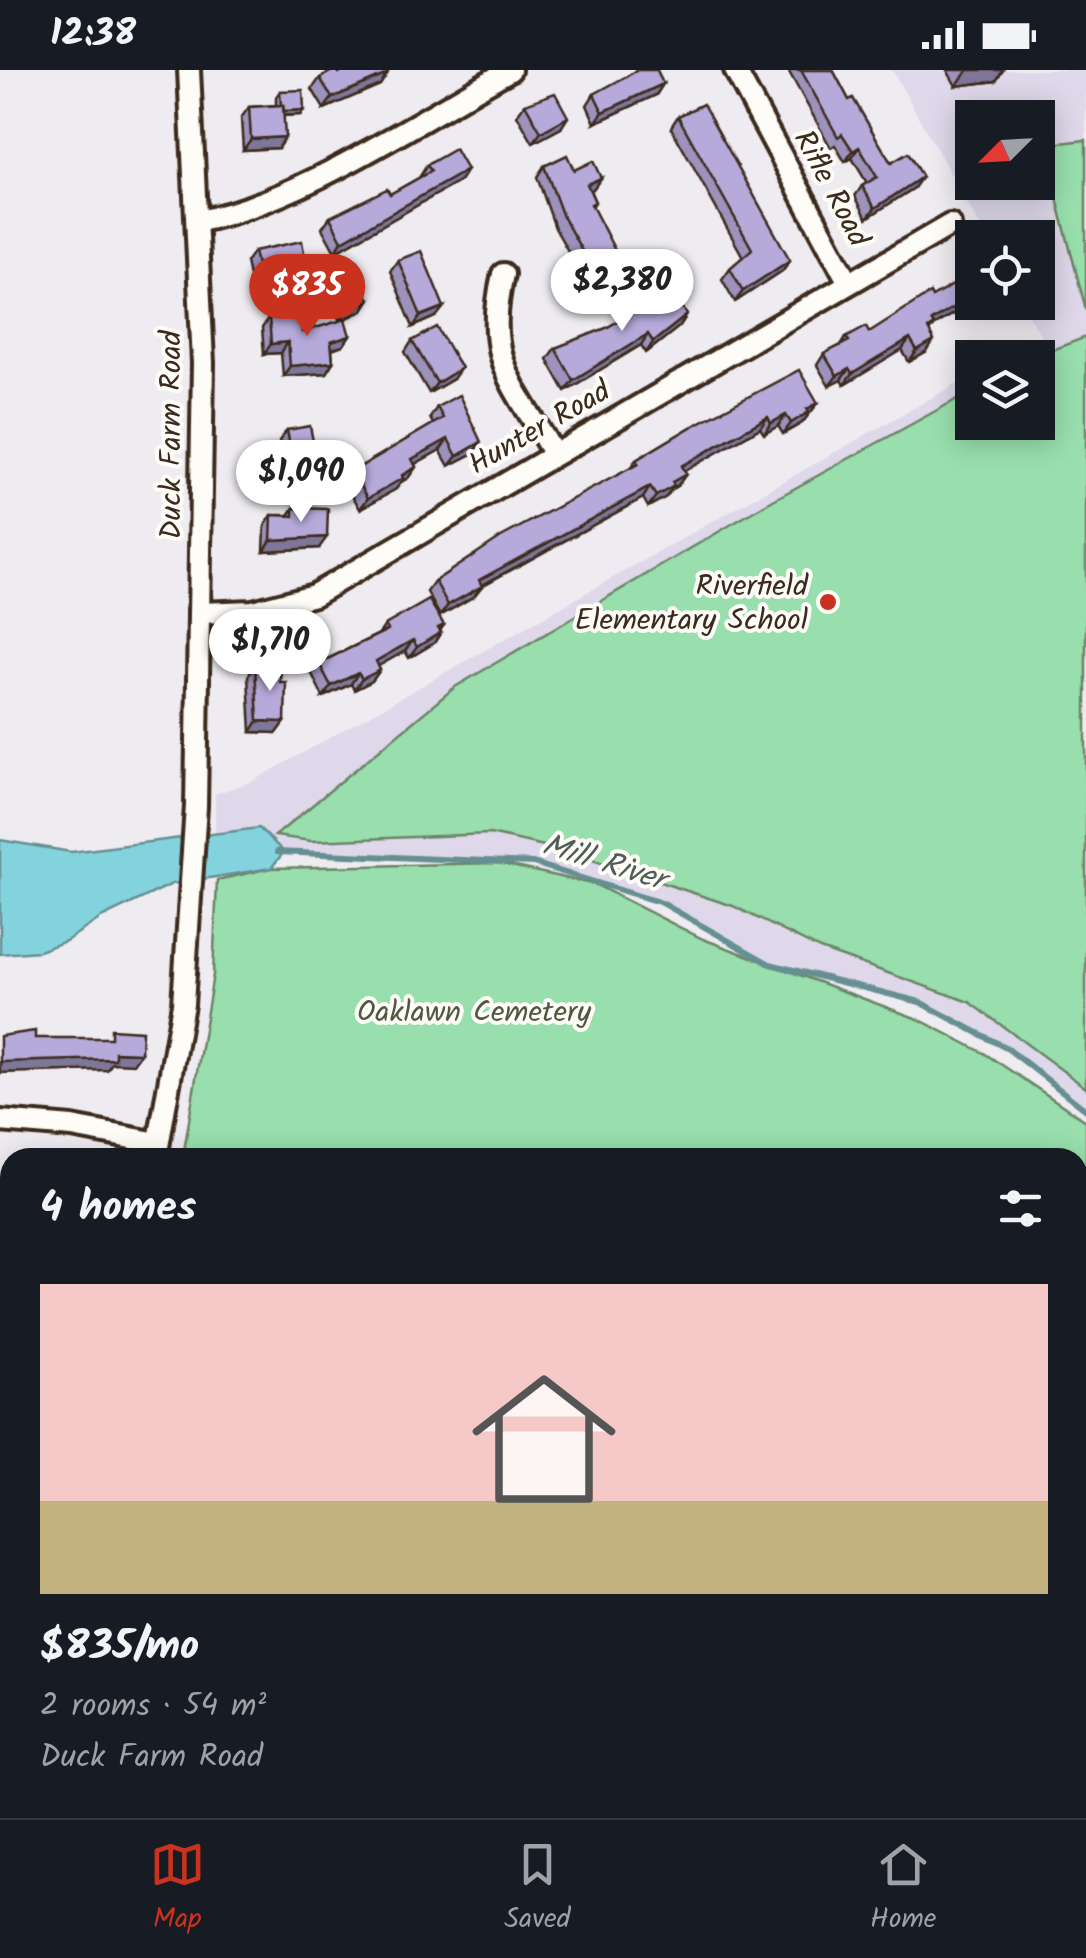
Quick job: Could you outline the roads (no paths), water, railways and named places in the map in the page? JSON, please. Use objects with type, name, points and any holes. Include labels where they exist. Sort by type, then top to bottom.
[{"type":"street","name":"Duck Farm Road","points":[[157,1148],[183,1004],[196,806],[203,363],[189,70]]},
{"type":"street","points":[[198,221],[248,208],[293,189],[510,70]]},
{"type":"street","name":"Rifle Road","points":[[734,70],[848,281]]},
{"type":"street","name":"Hunter Road","points":[[199,613],[253,611],[314,594],[848,281],[950,226]]},
{"type":"street","points":[[503,274],[493,315],[496,348],[553,452]]},
{"type":"street","points":[[0,1122],[72,1127],[150,1148]]},
{"type":"water","points":[[259,828],[284,852],[271,868],[172,884],[101,918],[66,941],[39,951],[0,954],[0,840],[71,852]]},
{"type":"waterway","name":"Mill River","points":[[277,852],[533,863],[662,903],[770,964],[920,1002],[1008,1049],[1086,1110]]},
{"type":"place","name":"Riverfield Elementary School","points":[[828,602]]},
{"type":"park label","name":"Oaklawn Cemetery","points":[[474,1011]]}]
